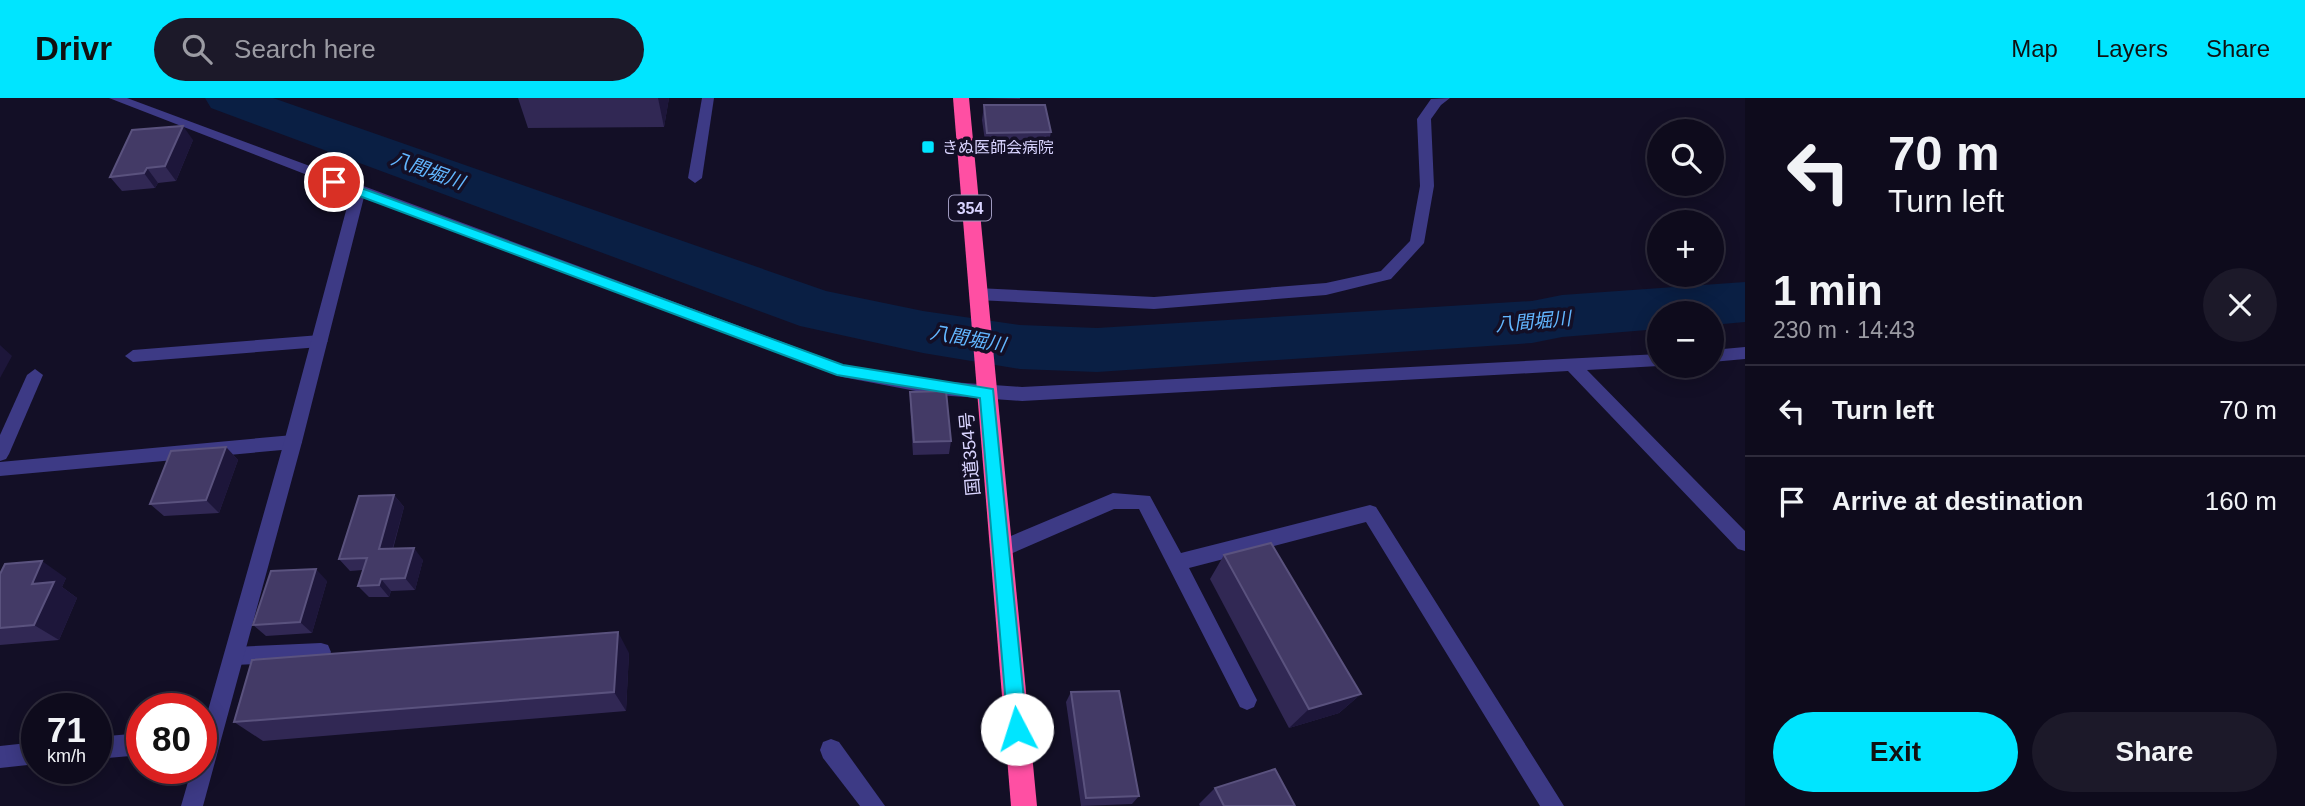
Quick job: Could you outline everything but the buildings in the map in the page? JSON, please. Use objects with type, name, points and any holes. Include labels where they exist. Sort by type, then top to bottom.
[{"type":"highway","name":"国道354号","points":[[961,98],[1024,806]]},
{"type":"street","points":[[115,98],[842,371],[987,393],[1022,394],[1574,367],[1647,361]]},
{"type":"street","points":[[695,178],[708,98]]},
{"type":"street","points":[[977,293],[1154,303],[1326,289],[1386,275],[1417,243],[1427,186],[1424,119],[1436,102],[1444,98]]},
{"type":"street","points":[[217,707],[235,656],[358,191]]},
{"type":"street","points":[[133,356],[320,341]]},
{"type":"street","points":[[1724,355],[1745,353]]},
{"type":"street","points":[[1574,367],[1745,543]]},
{"type":"street","points":[[0,454],[35,375]]},
{"type":"street","points":[[0,414],[18,413]]},
{"type":"street","points":[[0,469],[293,442]]},
{"type":"street","points":[[1001,549],[1113,501],[1144,501],[1247,700]]},
{"type":"street","points":[[1176,563],[1370,513],[1553,806]]},
{"type":"street","points":[[235,656],[321,652]]},
{"type":"street","points":[[831,750],[874,806]]},
{"type":"street","points":[[0,757],[21,755]]},
{"type":"street","points":[[192,806],[197,784]]},
{"type":"waterway","name":"八間堀川","points":[[228,98],[820,311],[923,332],[1020,347],[1097,350],[1532,322],[1562,316],[1745,302]]},
{"type":"place","name":"きぬ医師会病院","points":[[928,147]]},
{"type":"route","points":[[334,182],[842,371],[987,393],[1017,729]]}]
